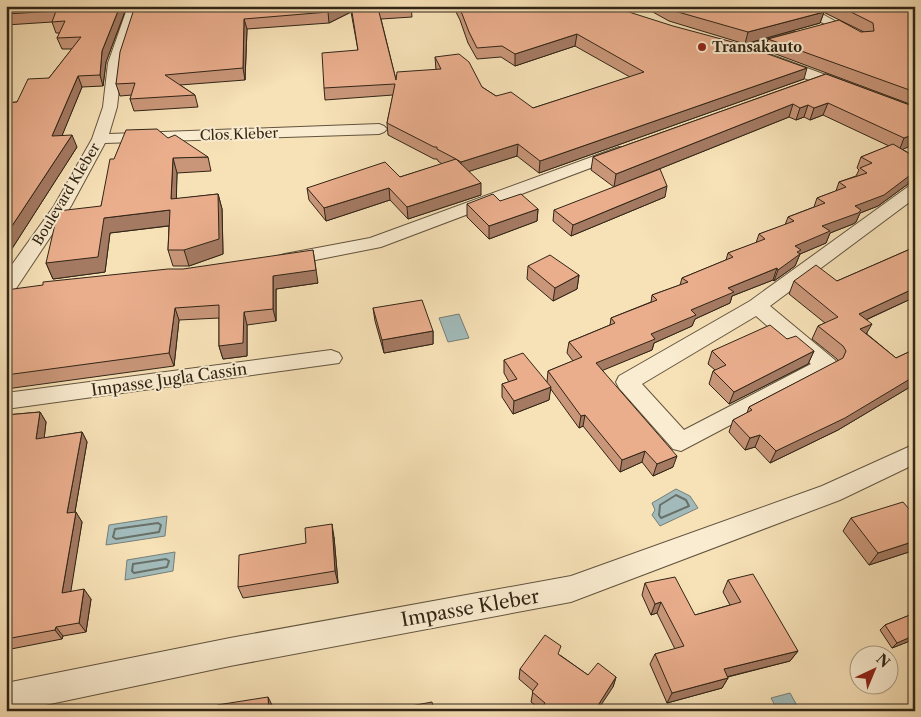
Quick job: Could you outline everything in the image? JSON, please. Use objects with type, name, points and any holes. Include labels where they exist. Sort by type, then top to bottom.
[{"type":"street","name":"Boulevard Kleber","points":[[12,290],[100,139],[110,107],[115,63],[134,6]]},
{"type":"street","points":[[798,6],[849,32]]},
{"type":"street","points":[[744,50],[836,25]]},
{"type":"street","points":[[726,45],[824,79],[915,114]]},
{"type":"street","points":[[795,89],[824,79]]},
{"type":"street","name":"Clos Kleber","points":[[100,139],[379,129]]},
{"type":"street","points":[[268,262],[329,253],[375,243],[635,146]]},
{"type":"street","points":[[757,306],[827,365],[681,442],[627,382],[757,306],[915,190]]},
{"type":"street","name":"Impasse Jugla Cassin","points":[[6,401],[331,358]]},
{"type":"street","name":"Impasse Kleber","points":[[6,698],[240,650],[571,589],[831,493],[915,453]]},
{"type":"water","points":[[459,314],[469,338],[448,342],[439,318]]},
{"type":"water","points":[[676,489],[690,496],[698,508],[660,526],[652,515],[655,510],[652,503]]},
{"type":"water","points":[[167,516],[165,536],[106,545],[109,525]]},
{"type":"water","points":[[175,552],[173,571],[125,580],[127,560]]},
{"type":"water","points":[[790,693],[800,711],[778,711],[771,698]]},
{"type":"building","points":[[6,6],[120,6],[102,51],[100,75],[78,76],[52,136],[72,135],[6,235],[6,103],[17,102],[28,79],[49,78],[81,37],[57,38],[65,21],[52,22],[56,11],[6,14]]},
{"type":"building","points":[[135,6],[340,6],[328,12],[244,19],[243,68],[165,75],[195,95],[130,99],[135,83],[116,84],[120,52]]},
{"type":"building","points":[[351,6],[406,6],[378,8],[396,80],[397,72],[441,69],[435,57],[459,54],[469,62],[482,87],[496,96],[511,92],[533,108],[644,72],[577,34],[515,54],[502,46],[477,48],[459,6],[610,6],[673,26],[740,44],[807,68],[540,161],[518,144],[461,162],[437,149],[437,147],[387,123],[395,84],[324,88],[322,53],[358,50]]},
{"type":"building","points":[[664,6],[813,6],[824,12],[748,32],[671,10]]},
{"type":"building","points":[[839,6],[915,6],[915,92],[768,39],[839,20],[861,32],[874,31],[873,23]]},
{"type":"building","points":[[826,74],[915,107],[915,134],[904,138],[828,103],[814,108],[808,105],[800,108],[793,104],[616,174],[593,157]]},
{"type":"building","points":[[157,129],[168,138],[175,135],[208,157],[173,158],[171,199],[218,194],[219,239],[184,250],[168,250],[170,210],[104,218],[98,257],[46,263],[58,211],[101,206],[110,159],[114,159],[126,130]]},
{"type":"building","points":[[893,144],[915,157],[915,173],[884,195],[855,206],[861,210],[858,213],[822,226],[830,231],[795,246],[801,250],[797,252],[800,254],[778,270],[777,268],[728,288],[734,292],[691,310],[696,315],[651,334],[655,339],[596,363],[677,456],[657,464],[645,451],[622,460],[585,415],[581,416],[548,371],[582,357],[569,342],[615,323],[611,318],[657,300],[652,295],[688,282],[682,278],[733,257],[728,253],[765,239],[759,234],[794,221],[788,217],[825,203],[817,198],[846,187],[839,182],[867,173],[860,168],[872,163],[861,157]]},
{"type":"building","points":[[456,159],[481,183],[407,207],[389,188],[324,208],[307,188],[385,162],[400,177]]},
{"type":"building","points":[[660,169],[667,186],[573,225],[554,210]]},
{"type":"building","points":[[493,194],[500,201],[521,194],[538,209],[489,226],[467,204]]},
{"type":"building","points":[[915,247],[915,288],[859,314],[872,324],[860,329],[896,358],[915,349],[915,376],[845,418],[776,451],[760,435],[750,438],[733,420],[752,410],[749,407],[843,358],[846,351],[843,346],[818,326],[838,317],[794,281],[816,265],[837,281]]},
{"type":"building","points":[[313,250],[316,270],[273,276],[273,309],[244,312],[243,343],[219,346],[219,305],[175,308],[169,353],[6,375],[6,290],[43,285],[43,282],[183,269]]},
{"type":"building","points":[[550,255],[579,275],[555,288],[528,266]]},
{"type":"building","points":[[422,300],[433,331],[382,340],[373,308]]},
{"type":"building","points":[[770,325],[787,339],[796,336],[814,351],[734,392],[713,371],[726,365],[712,351]]},
{"type":"building","points":[[523,353],[551,387],[514,401],[502,384],[517,379],[504,360]]},
{"type":"building","points":[[40,412],[36,439],[82,432],[67,513],[76,512],[62,593],[84,589],[79,623],[56,627],[55,630],[6,639],[6,415]]},
{"type":"building","points":[[903,502],[915,516],[915,541],[878,553],[851,518]]},
{"type":"building","points":[[332,524],[335,571],[238,587],[239,555],[306,543],[305,528]]},
{"type":"building","points":[[753,574],[798,651],[724,669],[728,678],[672,693],[655,654],[684,646],[661,602],[655,604],[645,583],[675,577],[695,615],[741,602],[728,580]]},
{"type":"building","points":[[915,613],[915,635],[897,643],[885,625]]},
{"type":"building","points":[[545,635],[561,646],[558,654],[588,675],[598,663],[616,677],[597,707],[597,711],[540,711],[545,703],[532,692],[538,684],[520,669]]},
{"type":"building","points":[[268,697],[269,711],[217,711],[217,705]]},
{"type":"building","points":[[432,702],[434,711],[384,711]]},
{"type":"building","points":[[127,708],[127,711],[112,711]]},
{"type":"place","name":"Transakauto","points":[[702,47]]}]
